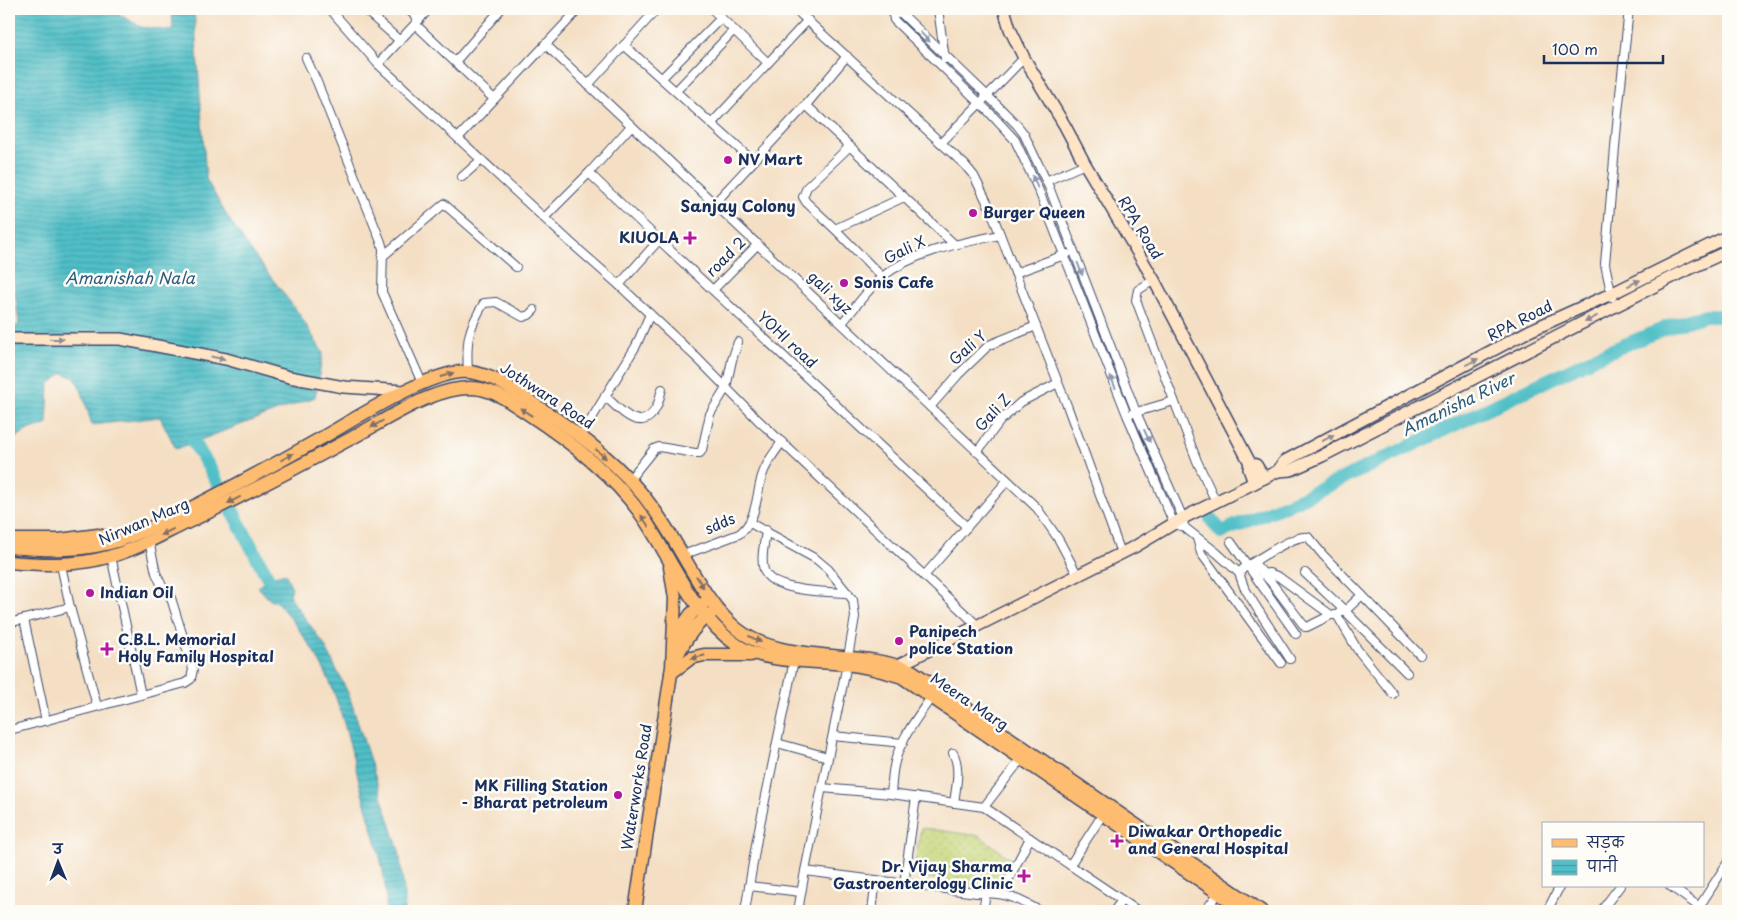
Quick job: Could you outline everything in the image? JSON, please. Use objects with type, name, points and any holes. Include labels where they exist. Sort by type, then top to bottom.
[{"type":"main road","name":"Jothwara Road","points":[[208,506],[244,480],[404,391],[452,372],[468,371],[490,377],[504,384],[582,436],[629,480],[656,511],[714,604]]},
{"type":"main road","name":"Jothwara Road","points":[[257,488],[406,408],[450,390],[468,387],[498,394],[543,424],[606,474],[646,522],[670,562]]},
{"type":"main road","name":"Nirwan Marg","points":[[9,562],[61,565],[111,556],[149,541],[208,506],[257,488]]},
{"type":"main road","points":[[9,548],[44,550],[94,546],[120,540],[208,506]]},
{"type":"main road","points":[[9,540],[59,540],[98,535],[120,540]]},
{"type":"main road","points":[[670,562],[675,598],[671,670]]},
{"type":"main road","name":"Meera Marg","points":[[670,562],[702,612],[738,646],[764,656],[794,660],[876,660],[899,666],[918,675],[1221,890],[1245,911]]},
{"type":"main road","points":[[673,639],[682,624],[714,604]]},
{"type":"main road","name":"Meera Marg","points":[[714,604],[738,630],[765,644],[848,661],[902,677],[1103,814],[1221,890],[1261,911]]},
{"type":"main road","points":[[671,670],[702,612]]},
{"type":"main road","points":[[671,670],[691,658],[704,655],[742,654],[764,656]]},
{"type":"main road","name":"Waterworks Road","points":[[635,911],[671,670]]},
{"type":"street","points":[[330,9],[378,64],[650,314],[782,442],[978,626]]},
{"type":"street","points":[[408,9],[417,22],[455,62],[494,99]]},
{"type":"street","points":[[378,64],[429,9]]},
{"type":"street","points":[[455,62],[501,9]]},
{"type":"street","points":[[458,138],[579,9]]},
{"type":"street","points":[[588,84],[657,9]]},
{"type":"street","points":[[712,9],[767,62]]},
{"type":"street","points":[[795,9],[941,143],[974,176],[989,206],[1036,326],[1121,553]]},
{"type":"street","points":[[938,9],[945,57],[945,71]]},
{"type":"street","name":"RPA Road","points":[[1004,9],[1010,29],[1024,58],[1065,126],[1084,164],[1154,280],[1250,463],[1249,470],[1259,480]]},
{"type":"street","points":[[1616,306],[1611,294],[1605,264],[1629,9]]},
{"type":"street","points":[[369,11],[400,41]]},
{"type":"street","points":[[1180,523],[1074,251],[1030,146],[1016,125],[901,13],[897,12],[893,15],[894,20],[1009,131],[1021,150],[1039,191],[1126,415],[1180,523],[1240,573],[1244,587],[1290,659]]},
{"type":"street","points":[[662,78],[721,18]]},
{"type":"street","points":[[712,123],[808,20]]},
{"type":"street","points":[[676,91],[734,30]]},
{"type":"street","name":"gali xyz","points":[[545,44],[1037,508],[1059,540],[1078,576]]},
{"type":"street","points":[[624,44],[754,161]]},
{"type":"street","points":[[714,204],[806,105],[847,56]]},
{"type":"street","points":[[306,58],[381,242],[383,250],[382,292],[422,383]]},
{"type":"street","points":[[941,143],[1024,58]]},
{"type":"street","points":[[806,105],[954,245]]},
{"type":"street","points":[[544,218],[631,126]]},
{"type":"street","points":[[1021,150],[1030,146]]},
{"type":"street","points":[[850,147],[807,187],[803,197],[882,277]]},
{"type":"street","points":[[462,178],[481,160]]},
{"type":"street","points":[[1046,181],[1084,164]]},
{"type":"street","name":"YOHI road","points":[[589,172],[659,240],[967,527]]},
{"type":"street","points":[[835,228],[904,196]]},
{"type":"street","points":[[382,257],[444,204],[516,267]]},
{"type":"street","name":"Gali X","points":[[842,323],[882,277],[909,261],[954,245],[1000,235]]},
{"type":"street","name":"RPA Road","points":[[1278,471],[1285,461],[1529,332],[1728,236]]},
{"type":"street","points":[[619,285],[659,240]]},
{"type":"street","name":"road 2","points":[[713,290],[758,244]]},
{"type":"street","points":[[1015,273],[1074,251]]},
{"type":"street","points":[[885,671],[899,666],[1078,576],[1259,480],[1278,471],[1291,470],[1322,456],[1728,251]]},
{"type":"street","points":[[1154,280],[1138,290],[1136,300],[1197,461],[1216,502]]},
{"type":"street","points":[[468,371],[468,336],[484,303],[496,302],[523,317],[529,315],[534,310]]},
{"type":"street","points":[[582,436],[636,346],[650,314]]},
{"type":"street","name":"Gali Y","points":[[930,407],[958,375],[989,345],[1036,326]]},
{"type":"street","points":[[9,339],[120,339],[226,359],[289,377],[344,387],[404,391]]},
{"type":"street","points":[[629,480],[654,449],[659,447],[700,453],[710,414],[726,388],[738,342]]},
{"type":"street","name":"Gali Z","points":[[977,452],[1000,421],[1021,402],[1058,383]]},
{"type":"street","points":[[606,396],[627,416],[642,420],[649,417],[655,409],[662,389]]},
{"type":"street","points":[[1126,415],[1174,401]]},
{"type":"street","name":"sdds","points":[[683,555],[739,534],[750,523],[766,465],[782,442]]},
{"type":"street","points":[[924,576],[1007,480]]},
{"type":"street","points":[[750,523],[766,530],[816,559],[828,569],[853,600],[856,617],[804,871],[798,911]]},
{"type":"street","points":[[766,530],[763,558],[764,570],[771,579],[782,585],[821,592],[848,593]]},
{"type":"street","points":[[1240,573],[1250,564],[1292,541],[1305,536],[1308,537],[1323,555],[1420,655]]},
{"type":"street","points":[[1196,538],[1200,553],[1281,663]]},
{"type":"street","points":[[9,729],[185,683],[191,679],[194,669],[172,598],[162,586],[156,573],[149,541]]},
{"type":"street","points":[[1231,542],[1250,564],[1296,634]]},
{"type":"street","points":[[111,556],[141,695]]},
{"type":"street","points":[[1250,564],[1264,574],[1271,582],[1305,627],[1310,627],[1339,613],[1362,595]]},
{"type":"street","points":[[61,565],[97,706]]},
{"type":"street","points":[[1264,574],[1269,573],[1279,577],[1339,613],[1357,649],[1393,694]]},
{"type":"street","points":[[1305,573],[1339,613],[1407,673]]},
{"type":"street","points":[[9,622],[70,606]]},
{"type":"street","points":[[24,619],[46,720]]},
{"type":"street","points":[[745,911],[794,660]]},
{"type":"street","points":[[891,794],[894,765],[903,743],[912,724],[932,696]]},
{"type":"street","points":[[832,736],[903,743]]},
{"type":"street","points":[[777,743],[828,757]]},
{"type":"street","points":[[953,753],[957,759],[958,770],[954,803]]},
{"type":"street","points":[[984,807],[1022,758]]},
{"type":"street","points":[[822,788],[891,794],[984,807],[1138,911]]},
{"type":"street","points":[[904,884],[916,797]]},
{"type":"street","points":[[1070,865],[1103,814]]},
{"type":"street","points":[[1001,894],[1030,838]]},
{"type":"street","points":[[1673,888],[1702,909],[1728,862]]},
{"type":"street","points":[[804,871],[1001,894],[1014,897],[1040,911]]},
{"type":"street","points":[[872,911],[876,880]]},
{"type":"street","points":[[749,886],[801,892]]},
{"type":"street","points":[[1547,911],[1559,888]]},
{"type":"street","points":[[1601,911],[1618,888]]},
{"type":"street","points":[[1205,911],[1221,890]]},
{"type":"street","points":[[984,911],[986,893]]},
{"type":"street","points":[[1114,911],[1122,900]]},
{"type":"green space","points":[[921,828],[980,836],[1010,859],[993,889],[913,875]]},
{"type":"water","name":"Amanishah Nala","points":[[9,9],[110,9],[141,27],[173,31],[172,9],[194,9],[206,179],[227,216],[300,315],[323,353],[315,397],[176,449],[160,417],[92,425],[82,392],[75,378],[63,373],[49,384],[47,425],[26,431],[9,444],[9,332],[19,324],[13,275],[17,209],[9,109]]},
{"type":"water","points":[[285,573],[292,588],[290,594],[292,600],[325,646],[349,695],[399,851],[404,891],[404,911],[386,911],[383,869],[345,725],[332,687],[319,661],[294,624],[276,601],[271,601],[258,587],[268,578]]},
{"type":"waterway","name":"Amanisha River","points":[[1211,519],[1221,532],[1300,499],[1598,356],[1673,325],[1703,316],[1728,316]]},
{"type":"waterway","points":[[194,443],[209,467],[268,578]]},
{"type":"place","name":"NV Mart","points":[[728,160]]},
{"type":"place","name":"Burger Queen","points":[[973,213]]},
{"type":"place","name":"KIUOLA","points":[[690,238]]},
{"type":"place","name":"Sonis Cafe","points":[[844,283]]},
{"type":"place","name":"Indian Oil","points":[[90,593]]},
{"type":"place","name":"Panipech police Station","points":[[899,641]]},
{"type":"place","name":"C.B.L. Memorial Holy Family Hospital","points":[[107,649]]},
{"type":"place","name":"MK Filling Station - Bharat petroleum","points":[[618,795]]},
{"type":"place","name":"Diwakar Orthopedic and General Hospital","points":[[1117,841]]},
{"type":"place","name":"Dr. Vijay Sharma Gastroenterology Clinic","points":[[1024,876]]},
{"type":"district","name":"Sanjay Colony","points":[[738,206]]}]
